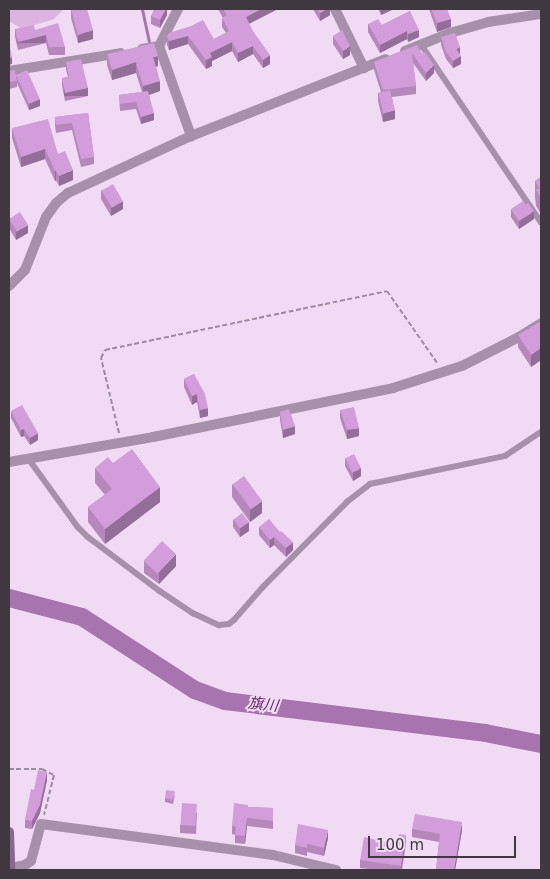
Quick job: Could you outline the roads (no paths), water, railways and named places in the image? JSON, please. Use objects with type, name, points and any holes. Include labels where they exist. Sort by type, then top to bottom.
[{"type":"main road","points":[[9,832],[10,869]]},
{"type":"street","points":[[178,9],[159,46],[191,136]]},
{"type":"street","points":[[335,9],[364,68]]},
{"type":"street","points":[[9,286],[25,270],[34,252],[46,217],[56,203],[68,193],[191,136],[420,44],[488,22],[541,14]]},
{"type":"street","points":[[9,71],[159,46]]},
{"type":"street","points":[[9,462],[347,399],[443,372],[489,352],[541,323]]},
{"type":"street","points":[[10,869],[25,865],[31,861],[41,824],[273,856],[336,870]]},
{"type":"lane","points":[[420,44],[541,222]]},
{"type":"lane","points":[[29,459],[78,527],[88,537],[160,591],[193,613],[219,625],[229,624],[234,620],[262,587],[347,502],[370,484],[505,456],[541,432]]},
{"type":"waterway","points":[[142,9],[149,41]]},
{"type":"waterway","name":"旗川","points":[[9,598],[82,617],[195,690],[225,701],[485,733],[541,744]]}]
